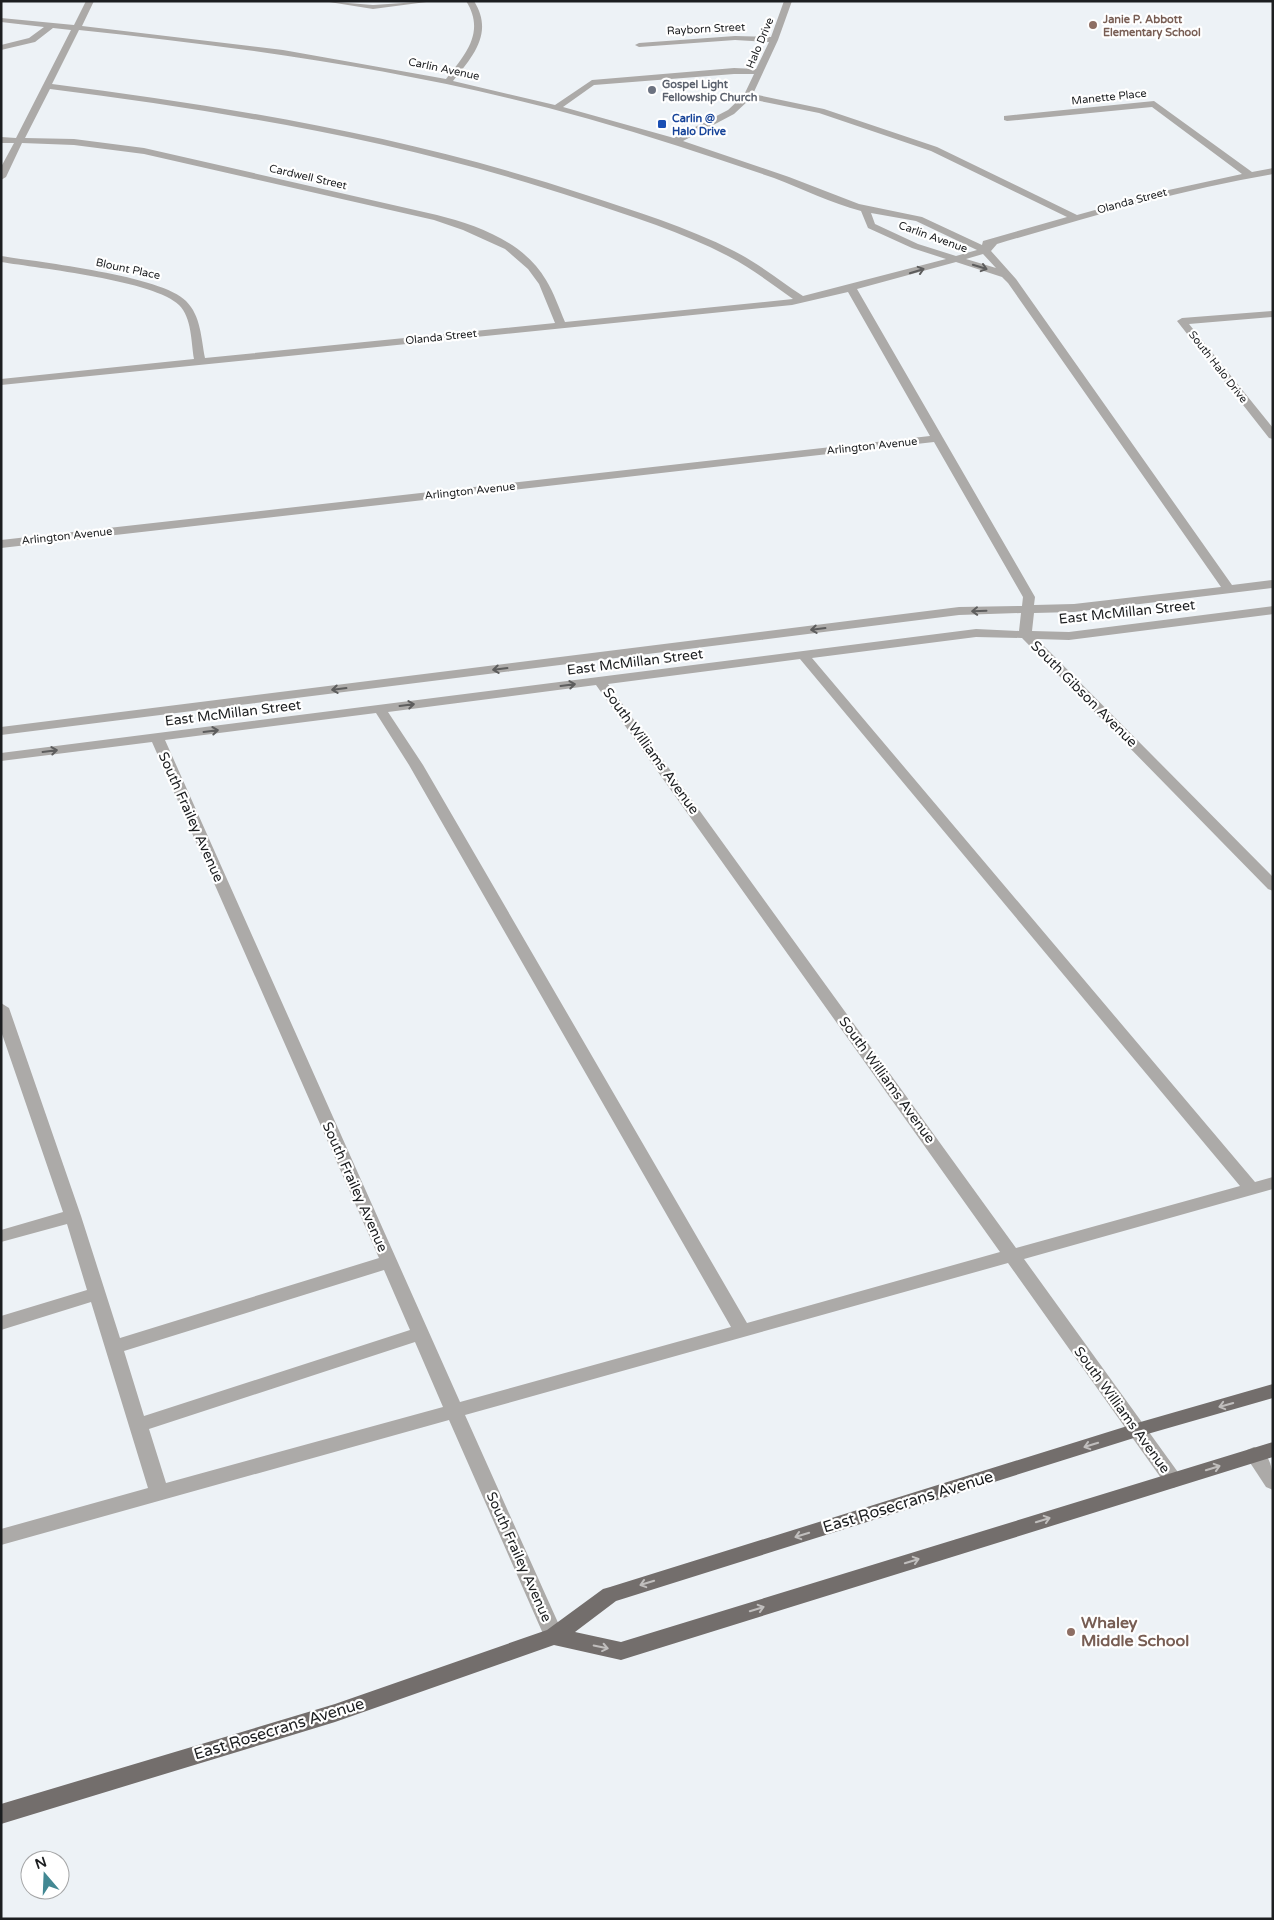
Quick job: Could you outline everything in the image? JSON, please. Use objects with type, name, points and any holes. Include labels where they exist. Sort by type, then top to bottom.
[{"type":"main road","name":"East Rosecrans Avenue","points":[[1,1814],[335,1713],[554,1636],[610,1595],[1137,1430],[1273,1391]]},
{"type":"main road","points":[[554,1636],[621,1651],[1273,1450]]},
{"type":"street","points":[[1,177],[90,1]]},
{"type":"street","points":[[327,1],[373,7],[430,1]]},
{"type":"street","points":[[448,82],[468,54],[480,31],[477,12],[470,1]]},
{"type":"street","name":"Halo Drive","points":[[676,141],[731,112],[748,96],[774,40],[788,1]]},
{"type":"street","name":"Carlin Avenue","points":[[1,20],[293,54],[448,82],[557,107],[676,141],[756,168],[866,211],[904,215],[986,250],[1007,278]]},
{"type":"street","points":[[1,48],[32,40],[51,25]]},
{"type":"street","name":"Rayborn Street","points":[[640,44],[735,38],[774,40]]},
{"type":"street","points":[[557,107],[592,83],[734,71],[759,72]]},
{"type":"street","points":[[47,86],[160,100],[298,122],[475,164],[591,200],[716,247],[738,258],[802,300]]},
{"type":"street","points":[[748,96],[821,111],[934,149],[1074,217]]},
{"type":"street","name":"Manette Place","points":[[1007,118],[1154,104],[1250,175]]},
{"type":"street","name":"Cardwell Street","points":[[1,140],[100,144],[144,150],[437,218],[465,227],[506,246],[528,263],[544,284],[561,325]]},
{"type":"street","name":"Olanda Street","points":[[878,279],[897,267],[972,244],[994,242],[1074,217],[1161,194],[1273,171]]},
{"type":"street","name":"Carlin Avenue","points":[[866,211],[871,226],[940,254],[1007,278]]},
{"type":"street","name":"Olanda Street","points":[[1,382],[802,300],[878,279],[907,274],[986,250],[994,242]]},
{"type":"street","name":"Blount Place","points":[[1,260],[131,280],[165,291],[182,302],[192,316],[200,362]]},
{"type":"street","points":[[1007,278],[1229,589]]},
{"type":"street","name":"South Gibson Avenue","points":[[851,288],[1029,597],[1024,634],[1273,886]]},
{"type":"street","name":"South Halo Drive","points":[[1273,314],[1182,322],[1273,436]]},
{"type":"street","name":"Arlington Avenue","points":[[1,544],[938,438]]},
{"type":"street","name":"East McMillan Street","points":[[1,731],[959,611],[1074,608],[1273,584]]},
{"type":"street","name":"East McMillan Street","points":[[1,757],[976,633],[1069,636],[1273,610]]},
{"type":"street","points":[[804,656],[1252,1189]]},
{"type":"street","name":"South Williams Avenue","points":[[600,681],[1173,1480]]},
{"type":"street","points":[[380,709],[421,774],[742,1330]]},
{"type":"street","name":"South Frailey Avenue","points":[[156,738],[554,1636]]},
{"type":"street","points":[[1,1008],[73,1216],[159,1492]]},
{"type":"street","points":[[1,1537],[454,1409],[1273,1183]]},
{"type":"street","points":[[1,1236],[73,1216]]},
{"type":"street","points":[[114,1346],[388,1262]]},
{"type":"street","points":[[1,1323],[97,1294]]},
{"type":"street","points":[[138,1425],[420,1334]]},
{"type":"street","points":[[1254,1455],[1273,1482]]},
{"type":"place","name":"Janie P. Abbott Elementary School","points":[[1093,25]]},
{"type":"place","name":"Gospel Light Fellowship Church","points":[[652,90]]},
{"type":"place","name":"Carlin @ Halo Drive","points":[[662,124]]},
{"type":"place","name":"Whaley Middle School","points":[[1071,1632]]}]
